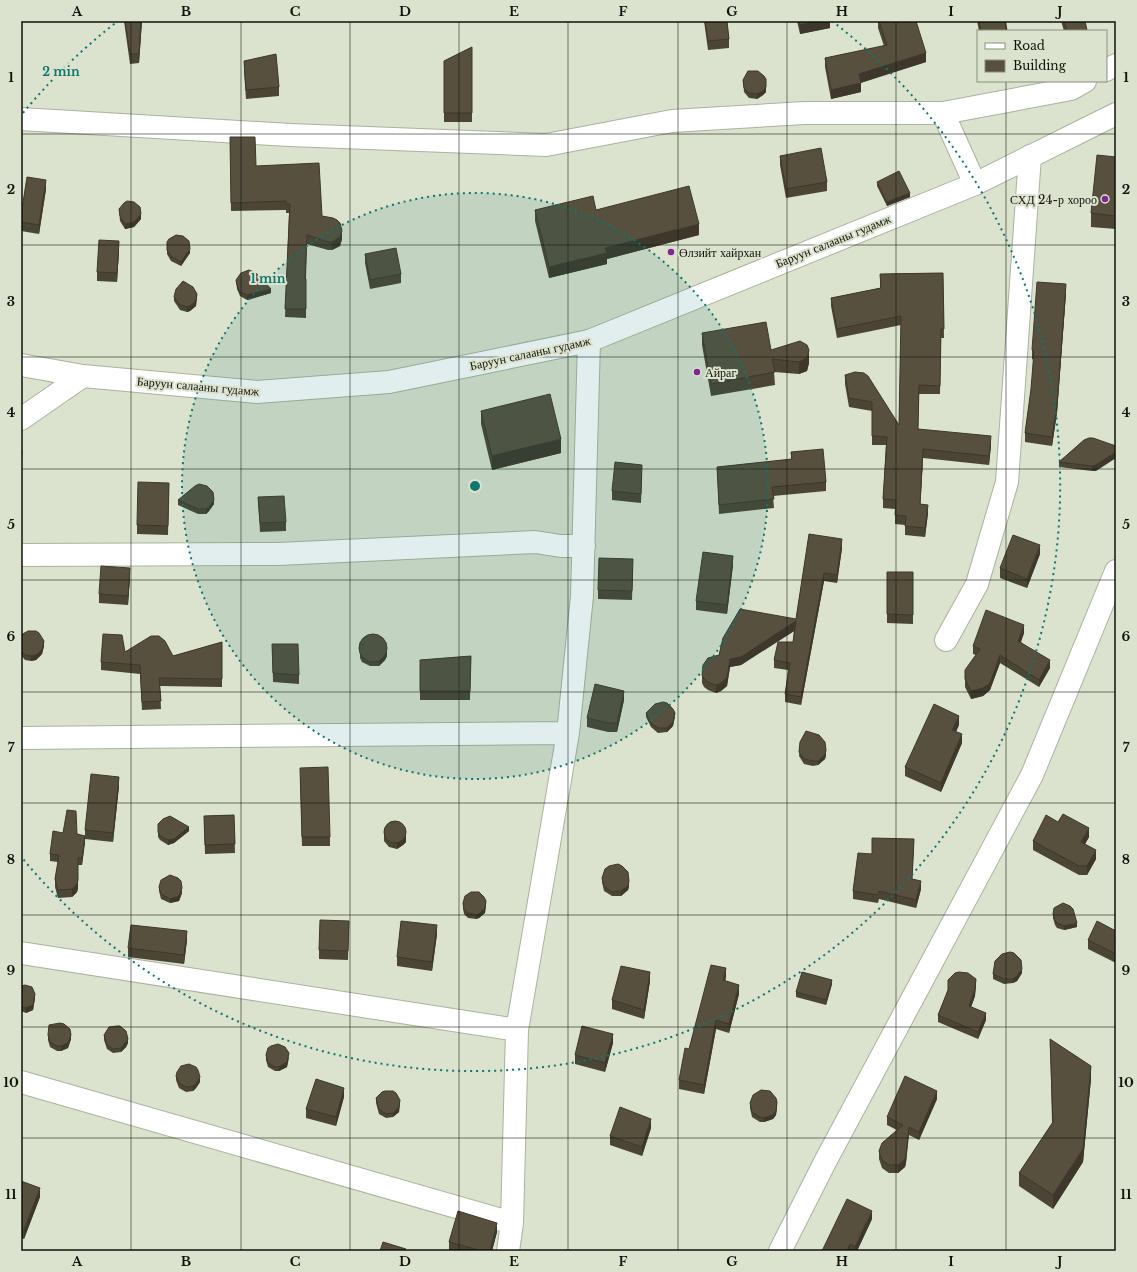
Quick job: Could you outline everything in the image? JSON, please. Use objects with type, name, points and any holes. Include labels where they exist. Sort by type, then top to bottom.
[{"type":"street","points":[[1107,70],[1116,65]]},
{"type":"street","points":[[21,119],[290,135],[546,145],[672,121],[804,113],[943,113],[1071,89],[1083,82]]},
{"type":"street","points":[[943,113],[975,184]]},
{"type":"street","name":"Баруун салааны гудамж","points":[[21,364],[83,376],[257,392],[389,382],[589,341],[975,184],[1116,114]]},
{"type":"street","points":[[946,640],[977,584],[1007,482],[1030,156]]},
{"type":"street","points":[[508,1251],[512,1223],[517,1030],[568,733],[582,596],[589,341]]},
{"type":"street","points":[[21,419],[83,376]]},
{"type":"street","points":[[21,555],[278,554],[535,542],[562,546],[584,546]]},
{"type":"street","points":[[780,1251],[825,1162],[1032,775],[1116,571]]},
{"type":"street","points":[[21,738],[568,733]]},
{"type":"street","points":[[21,953],[517,1030]]},
{"type":"street","points":[[21,1082],[512,1223]]},
{"type":"building","points":[[125,21],[141,21],[139,54],[130,54]]},
{"type":"building","points":[[705,21],[727,21],[729,39],[708,41]]},
{"type":"building","points":[[799,21],[819,21],[800,25]]},
{"type":"building","points":[[879,21],[916,21],[926,53],[859,74],[861,83],[831,90],[825,58],[887,45]]},
{"type":"building","points":[[979,21],[1005,21],[1007,30],[981,30]]},
{"type":"building","points":[[1064,21],[1085,21],[1087,30],[1067,30]]},
{"type":"building","points":[[472,47],[472,113],[444,113],[444,61]]},
{"type":"building","points":[[276,54],[279,87],[246,90],[244,61]]},
{"type":"building","points":[[748,71],[758,71],[764,76],[766,79],[766,87],[763,91],[757,94],[749,93],[744,88],[743,80]]},
{"type":"building","points":[[230,137],[255,137],[256,166],[319,163],[322,216],[337,220],[340,223],[342,231],[340,237],[332,242],[307,235],[305,279],[306,309],[285,309],[290,204],[286,204],[286,201],[231,203]]},
{"type":"building","points":[[821,148],[827,182],[786,189],[780,156]]},
{"type":"building","name":"СХД 24-р хороо","points":[[1097,155],[1116,157],[1116,216],[1091,213]]},
{"type":"building","points":[[899,171],[910,193],[887,202],[877,182]]},
{"type":"building","points":[[27,177],[46,180],[39,225],[21,222]]},
{"type":"building","points":[[689,186],[699,224],[605,248],[607,253],[549,267],[535,210],[593,196],[596,210]]},
{"type":"building","points":[[127,201],[134,202],[140,207],[141,214],[134,222],[125,224],[120,216],[119,209]]},
{"type":"building","points":[[176,235],[183,236],[189,241],[190,249],[181,262],[171,256],[167,250],[167,242]]},
{"type":"building","points":[[99,240],[119,241],[117,273],[97,272]]},
{"type":"building","points":[[396,248],[401,274],[370,280],[365,254]]},
{"type":"building","points":[[249,270],[256,273],[271,289],[247,295],[240,292],[236,280],[241,273]]},
{"type":"building","points":[[943,273],[944,329],[941,329],[940,386],[919,385],[918,429],[991,436],[989,456],[923,449],[920,504],[928,505],[925,528],[905,526],[906,516],[895,515],[896,500],[883,499],[887,437],[872,436],[872,402],[849,398],[845,375],[855,372],[864,373],[868,376],[899,425],[901,316],[837,329],[831,298],[881,288],[880,274]]},
{"type":"building","points":[[183,281],[193,287],[197,294],[196,301],[187,307],[180,305],[174,297],[176,289]]},
{"type":"building","points":[[1037,282],[1066,284],[1057,404],[1052,437],[1025,433],[1031,389]]},
{"type":"building","points":[[766,322],[771,350],[800,341],[807,345],[809,350],[807,358],[799,362],[772,359],[775,372],[711,384],[702,333]]},
{"type":"building","points":[[550,394],[561,439],[492,456],[481,411]]},
{"type":"building","points":[[1089,438],[1116,446],[1116,452],[1092,466],[1059,462],[1084,440]]},
{"type":"building","points":[[823,449],[826,482],[772,487],[774,499],[719,505],[717,467],[792,459],[791,452]]},
{"type":"building","points":[[21,450],[22,450],[21,473]]},
{"type":"building","points":[[615,462],[642,465],[641,494],[612,491]]},
{"type":"building","points":[[138,482],[169,483],[168,526],[137,525]]},
{"type":"building","points":[[199,484],[207,486],[213,492],[214,500],[209,507],[206,509],[198,509],[178,500],[195,486]]},
{"type":"building","points":[[284,496],[286,522],[260,523],[258,497]]},
{"type":"building","points":[[809,534],[842,539],[837,575],[824,573],[801,697],[785,694],[790,663],[774,660],[778,642],[793,642],[796,621],[741,657],[730,659],[727,678],[721,683],[716,685],[708,682],[702,675],[703,665],[708,658],[719,655],[723,638],[740,609],[796,619]]},
{"type":"building","points":[[1013,535],[1040,545],[1027,579],[1000,568]]},
{"type":"building","points":[[703,552],[733,556],[727,605],[696,601]]},
{"type":"building","points":[[599,558],[633,559],[632,591],[598,590]]},
{"type":"building","points":[[101,566],[130,568],[128,596],[99,594]]},
{"type":"building","points":[[887,572],[913,572],[913,615],[887,614]]},
{"type":"building","points":[[986,610],[1024,625],[1018,641],[1050,660],[1039,680],[1000,655],[990,683],[983,688],[971,691],[965,679],[965,670],[980,649],[973,646]]},
{"type":"building","points":[[28,631],[36,631],[44,641],[42,650],[36,655],[25,655],[21,650],[21,635]]},
{"type":"building","points":[[103,634],[122,635],[125,652],[151,636],[159,636],[165,641],[173,656],[222,642],[222,679],[159,678],[161,701],[142,702],[140,665],[101,662]]},
{"type":"building","points":[[373,634],[383,638],[387,648],[383,658],[373,662],[363,658],[359,648],[363,638]]},
{"type":"building","points":[[272,644],[298,644],[299,675],[273,673]]},
{"type":"building","points":[[471,656],[470,691],[420,691],[420,660]]},
{"type":"building","points":[[595,684],[624,691],[617,723],[608,723],[587,718]]},
{"type":"building","points":[[663,702],[667,703],[675,713],[673,722],[667,728],[658,728],[651,723],[646,713],[655,704]]},
{"type":"building","points":[[934,704],[959,716],[952,730],[962,734],[941,783],[905,767]]},
{"type":"building","points":[[806,731],[819,735],[825,742],[825,755],[818,761],[804,759],[799,752],[800,742]]},
{"type":"building","points":[[328,767],[330,837],[302,837],[300,768]]},
{"type":"building","points":[[91,774],[119,777],[113,833],[85,830]]},
{"type":"building","points":[[67,810],[76,811],[77,834],[85,836],[82,858],[78,858],[77,884],[72,889],[58,890],[55,879],[59,855],[50,854],[53,831],[63,833]]},
{"type":"building","points":[[1063,814],[1089,828],[1081,842],[1096,850],[1087,866],[1079,866],[1033,841],[1046,815],[1058,822]]},
{"type":"building","points":[[234,815],[235,844],[205,845],[204,816]]},
{"type":"building","points":[[170,816],[189,827],[174,839],[168,840],[160,836],[158,832],[158,824],[163,819]]},
{"type":"building","points":[[395,821],[403,824],[406,832],[403,840],[395,843],[387,840],[384,832],[387,824]]},
{"type":"building","points":[[872,838],[914,839],[912,879],[921,881],[916,900],[879,891],[878,895],[853,891],[858,853],[872,854]]},
{"type":"building","points":[[618,864],[628,872],[628,886],[621,891],[612,892],[604,886],[602,878],[605,869],[609,866]]},
{"type":"building","points":[[170,875],[181,881],[182,888],[179,896],[170,899],[161,894],[159,887],[161,880]]},
{"type":"building","points":[[471,892],[479,892],[486,901],[485,908],[476,915],[468,913],[464,910],[463,903],[465,896]]},
{"type":"building","points":[[1063,903],[1073,909],[1077,923],[1064,926],[1057,923],[1053,914],[1054,908]]},
{"type":"building","points":[[320,920],[349,921],[348,951],[319,950]]},
{"type":"building","points":[[401,921],[437,925],[432,962],[397,957]]},
{"type":"building","points":[[1097,921],[1116,931],[1116,954],[1088,940]]},
{"type":"building","points":[[131,925],[187,931],[184,955],[128,948]]},
{"type":"building","points":[[1010,952],[1014,953],[1021,960],[1022,969],[1017,976],[1013,979],[1004,979],[993,974],[995,961],[1002,954]]},
{"type":"building","points":[[711,965],[726,968],[723,980],[739,985],[729,1024],[716,1020],[704,1085],[679,1080],[685,1048],[689,1049]]},
{"type":"building","points":[[621,966],[650,972],[644,1010],[612,1000]]},
{"type":"building","points":[[802,972],[832,980],[826,1000],[796,992]]},
{"type":"building","points":[[955,973],[968,973],[976,979],[975,989],[969,1006],[986,1013],[978,1032],[938,1015],[948,990],[948,980]]},
{"type":"building","points":[[25,985],[32,987],[35,994],[33,1005],[26,1008],[21,1007],[21,986]]},
{"type":"building","points":[[60,1023],[64,1024],[70,1029],[71,1035],[68,1043],[57,1046],[50,1042],[48,1035],[49,1025]]},
{"type":"building","points":[[120,1026],[126,1031],[128,1039],[121,1048],[113,1049],[107,1045],[104,1035],[109,1027]]},
{"type":"building","points":[[582,1026],[613,1034],[605,1063],[575,1055]]},
{"type":"building","points":[[1050,1039],[1091,1066],[1083,1149],[1053,1195],[1019,1173],[1053,1122]]},
{"type":"building","points":[[278,1044],[285,1047],[289,1053],[287,1062],[279,1067],[275,1067],[268,1063],[266,1055],[268,1048]]},
{"type":"building","points":[[189,1064],[196,1067],[200,1077],[196,1084],[186,1087],[179,1083],[176,1076],[181,1066]]},
{"type":"building","points":[[905,1076],[937,1091],[919,1132],[909,1127],[905,1159],[898,1165],[889,1165],[882,1160],[879,1151],[882,1143],[903,1125],[887,1117]]},
{"type":"building","points":[[316,1079],[344,1088],[336,1117],[306,1109]]},
{"type":"building","points":[[761,1090],[770,1091],[776,1098],[777,1102],[776,1111],[773,1115],[764,1118],[752,1112],[750,1103],[753,1095]]},
{"type":"building","points":[[385,1091],[393,1091],[400,1100],[399,1107],[393,1113],[386,1114],[379,1109],[376,1098]]},
{"type":"building","points":[[620,1107],[651,1119],[642,1147],[610,1136]]},
{"type":"building","points":[[21,1181],[40,1188],[24,1230],[21,1229]]},
{"type":"building","points":[[847,1199],[872,1211],[855,1247],[850,1244],[847,1251],[822,1251]]},
{"type":"building","points":[[458,1211],[497,1223],[490,1251],[482,1251],[449,1242]]},
{"type":"building","points":[[383,1242],[406,1249],[405,1251],[380,1251]]},
{"type":"place","name":"СХД 24-р хороо","points":[[1105,199]]},
{"type":"place","name":"Өлзийт хайрхан","points":[[671,252]]},
{"type":"place","name":"Айраг","points":[[697,372]]}]
